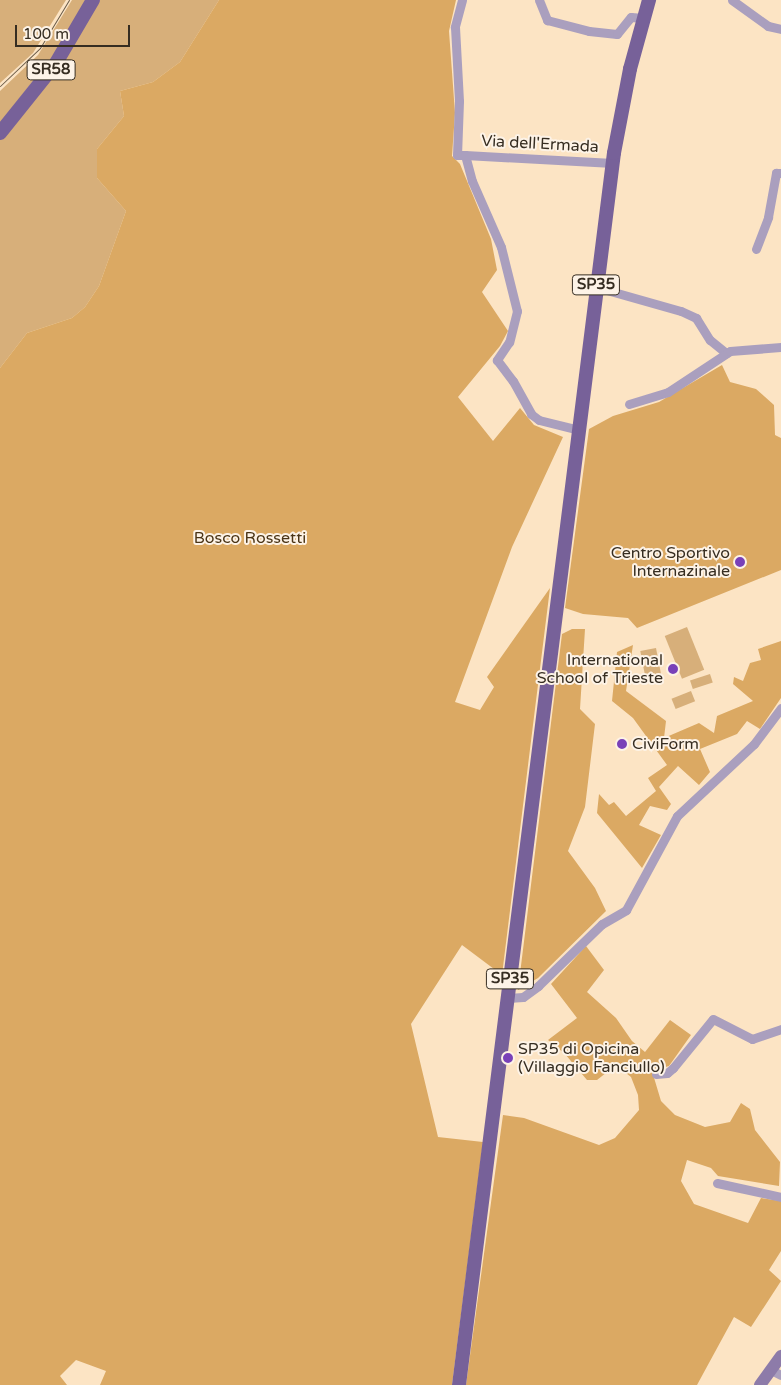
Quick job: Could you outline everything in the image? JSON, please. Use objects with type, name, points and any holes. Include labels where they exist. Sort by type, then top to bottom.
[{"type":"main road","name":"SR58","points":[[0,133],[51,70],[93,0]]},
{"type":"main road","name":"SP35","points":[[459,1385],[596,287],[622,107],[648,0]]},
{"type":"main road","points":[[760,1385],[776,1372],[781,1356]]},
{"type":"street","name":"Via dell'Ermada","points":[[462,0],[455,27],[455,57],[459,100],[457,155],[613,163]]},
{"type":"street","points":[[540,0],[542,13],[547,20],[589,31],[616,34],[632,17],[643,18]]},
{"type":"street","points":[[732,0],[768,26],[781,29]]},
{"type":"street","name":"Via dell'Ermada","points":[[465,155],[501,247],[516,299],[515,327],[498,360],[514,381],[531,414],[539,420],[579,430]]},
{"type":"street","points":[[756,249],[768,217],[776,173],[781,173]]},
{"type":"street","points":[[596,287],[681,310],[696,318],[710,340],[726,353]]},
{"type":"street","points":[[629,404],[668,392],[726,353],[781,347]]},
{"type":"street","points":[[508,998],[523,997],[578,950],[602,924],[626,910],[677,816],[754,744],[781,708]]},
{"type":"street","points":[[656,1074],[667,1073],[673,1068],[713,1019],[752,1039],[781,1029]]},
{"type":"street","points":[[717,1183],[781,1197]]},
{"type":"shaded area","points":[[0,0],[66,0],[33,53],[0,83]]},
{"type":"shaded area","points":[[72,0],[87,0],[55,53],[0,123],[0,91],[38,55]]},
{"type":"shaded area","points":[[98,0],[219,0],[180,62],[153,82],[120,91],[124,116],[97,149],[97,178],[126,211],[99,286],[85,307],[72,318],[27,333],[0,368],[0,139],[63,62]]},
{"type":"shaded area","points":[[687,627],[704,670],[682,679],[665,636]]},
{"type":"shaded area","points":[[656,648],[662,679],[646,682],[640,651]]},
{"type":"shaded area","points":[[710,674],[713,683],[693,689],[690,680]]},
{"type":"shaded area","points":[[691,691],[695,701],[676,709],[672,699]]},
{"type":"green space","name":"Bosco Rossetti","points":[[219,0],[456,0],[449,31],[455,113],[452,156],[460,164],[491,239],[497,270],[482,292],[508,331],[500,346],[458,397],[493,441],[520,408],[534,425],[563,437],[512,547],[455,702],[480,710],[494,687],[487,677],[550,588],[502,975],[462,945],[411,1024],[438,1137],[483,1142],[452,1385],[100,1385],[106,1371],[76,1360],[60,1376],[67,1385],[0,1385],[0,368],[27,333],[72,318],[85,307],[99,286],[126,211],[97,178],[97,149],[124,116],[120,91],[153,82],[180,62]]},
{"type":"green space","points":[[722,365],[730,382],[756,389],[774,405],[775,435],[781,438],[781,570],[637,628],[628,618],[583,614],[565,608],[589,429],[613,416],[659,402]]},
{"type":"green space","points":[[572,629],[585,629],[580,709],[595,724],[585,807],[568,851],[595,888],[606,911],[538,978],[518,990],[562,634]]},
{"type":"green space","points":[[781,641],[781,698],[760,729],[747,721],[737,734],[700,749],[710,772],[699,785],[678,766],[659,787],[671,804],[667,810],[650,806],[639,825],[661,835],[642,868],[597,813],[599,794],[609,805],[614,802],[626,816],[656,791],[648,778],[667,765],[633,718],[612,701],[617,652],[633,645],[626,691],[666,721],[664,738],[699,723],[714,733],[717,716],[753,701],[733,684],[734,677],[743,681],[750,663],[761,660],[758,649]]},
{"type":"green space","points":[[586,946],[604,970],[587,992],[616,1018],[632,1041],[645,1052],[670,1020],[691,1035],[669,1066],[652,1071],[661,1101],[675,1115],[705,1127],[730,1122],[741,1103],[750,1109],[755,1130],[780,1162],[779,1186],[718,1176],[711,1168],[687,1160],[681,1181],[694,1204],[748,1223],[761,1198],[781,1201],[781,1251],[769,1270],[781,1281],[751,1327],[734,1317],[697,1385],[466,1385],[503,1115],[524,1118],[599,1145],[615,1138],[639,1110],[638,1095],[631,1077],[616,1065],[597,1080],[587,1080],[565,1054],[548,1040],[577,1018],[551,984]]},
{"type":"tram line","points":[[0,86],[40,48],[69,0]]},
{"type":"place","name":"Centro Sportivo Internazinale","points":[[740,562]]},
{"type":"place","name":"International School of Trieste","points":[[673,669]]},
{"type":"place","name":"CiviForm","points":[[622,744]]},
{"type":"place","name":"SP35 di Opicina (Villaggio Fanciullo)","points":[[508,1058]]}]
